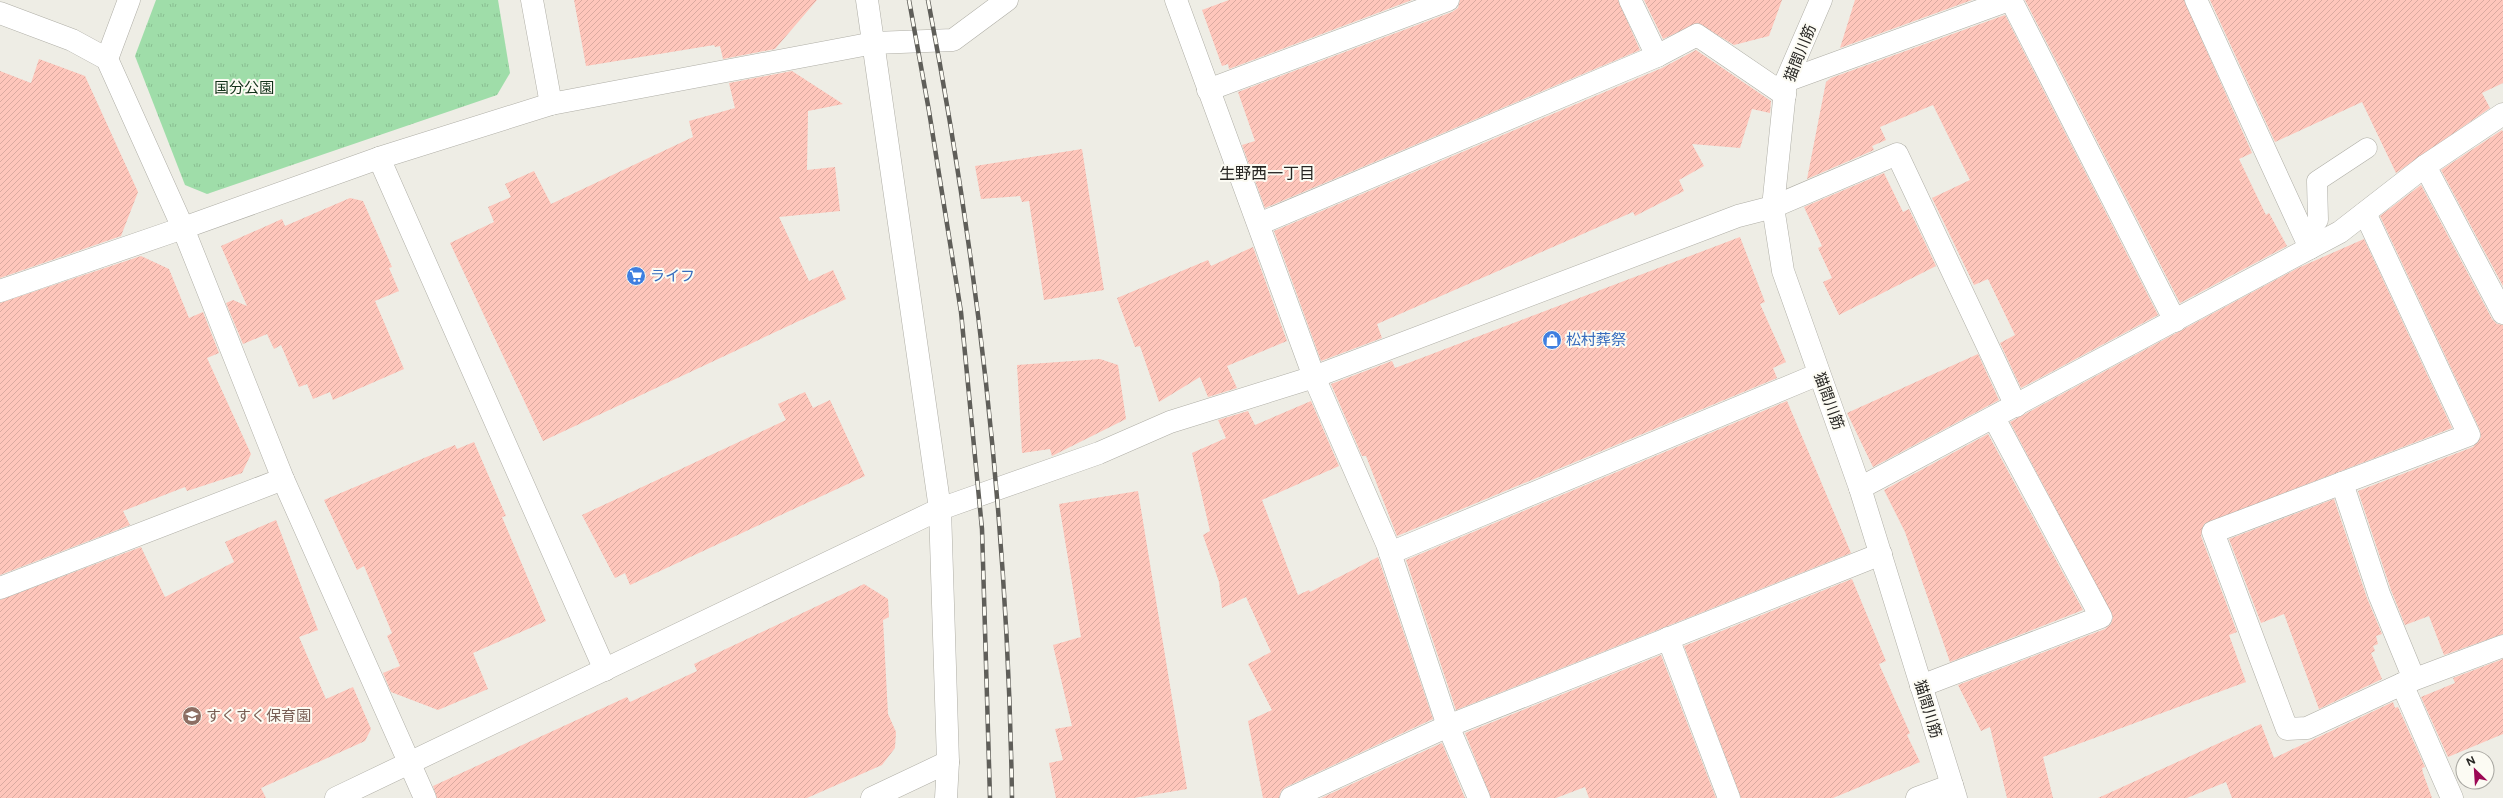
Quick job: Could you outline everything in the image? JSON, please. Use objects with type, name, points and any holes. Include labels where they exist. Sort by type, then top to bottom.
[{"type":"street","points":[[107,59],[129,0]]},
{"type":"street","points":[[532,0],[551,104]]},
{"type":"street","points":[[867,0],[940,509],[948,762],[946,798]]},
{"type":"street","points":[[0,291],[379,158],[551,104],[874,43],[953,40],[1007,0]]},
{"type":"street","points":[[1208,90],[1448,0]]},
{"type":"street","points":[[1630,0],[1656,56]]},
{"type":"street","name":"猫間川筋","points":[[1821,0],[1786,88],[1774,207],[1783,271],[1860,488],[1954,791]]},
{"type":"street","points":[[1259,224],[1656,56],[1697,35],[1786,88],[2010,0],[2175,321]]},
{"type":"street","points":[[2196,0],[2308,243]]},
{"type":"street","points":[[1178,1],[1208,90],[1259,224],[1314,377],[1390,553],[1448,726],[1479,798]]},
{"type":"street","points":[[0,12],[72,40],[107,59],[183,228],[283,479],[408,764],[425,798]]},
{"type":"street","points":[[1860,488],[2175,321],[2308,243],[2340,232],[2425,166],[2503,114]]},
{"type":"street","points":[[336,798],[940,509],[1099,453],[1170,422],[1314,377],[1738,216],[1774,207],[1897,154],[2016,406]]},
{"type":"street","points":[[379,158],[605,670]]},
{"type":"street","points":[[2425,166],[2503,313]]},
{"type":"street","points":[[2365,213],[2469,435],[2212,532],[2287,729],[2307,728],[2408,682],[2503,646]]},
{"type":"street","points":[[1390,553],[1819,374]]},
{"type":"street","points":[[1921,686],[2101,617],[1994,418]]},
{"type":"street","points":[[0,588],[283,479]]},
{"type":"street","points":[[2342,483],[2408,682],[2452,798]]},
{"type":"street","points":[[1291,798],[1448,726],[1881,554]]},
{"type":"street","points":[[1668,638],[1729,798]]},
{"type":"street","points":[[872,798],[948,762]]},
{"type":"street","points":[[1917,798],[1954,791]]},
{"type":"lane","points":[[2308,243],[2318,220],[2317,181],[2367,148]]},
{"type":"green space","name":"国分公園","points":[[156,0],[498,0],[510,73],[497,95],[207,194],[185,185],[135,56]]},
{"type":"building","points":[[574,0],[817,0],[775,49],[723,59],[720,46],[715,47],[714,45],[586,66]]},
{"type":"building","points":[[1229,0],[1412,0],[1229,69],[1228,64],[1222,66],[1202,10]]},
{"type":"building","points":[[1460,0],[1618,0],[1640,50],[1265,208],[1242,145],[1255,141],[1238,92],[1452,12],[1458,8]]},
{"type":"building","points":[[1644,0],[1782,0],[1769,36],[1734,45],[1698,23],[1663,39]]},
{"type":"building","points":[[1855,0],[1972,0],[1840,48]]},
{"type":"building","points":[[2025,0],[2184,0],[2252,153],[2239,159],[2266,215],[2269,213],[2287,246],[2180,303]]},
{"type":"building","points":[[2210,0],[2503,0],[2503,83],[2482,93],[2490,108],[2396,173],[2362,102],[2275,142]]},
{"type":"building","points":[[2005,15],[2158,315],[2021,388],[2000,343],[2015,335],[1988,279],[1974,285],[1932,198],[1970,180],[1933,105],[1880,127],[1886,140],[1872,146],[1874,150],[1807,179],[1826,82],[1831,78]]},
{"type":"building","points":[[1696,50],[1771,101],[1770,113],[1752,109],[1740,148],[1692,144],[1704,166],[1679,180],[1684,191],[1635,216],[1633,212],[1377,324],[1382,338],[1321,361],[1274,231],[1662,68]]},
{"type":"building","points":[[39,59],[85,76],[138,192],[121,236],[0,278],[0,71],[31,83]]},
{"type":"building","name":"ライフ","points":[[792,71],[843,104],[808,111],[807,170],[835,167],[840,211],[779,217],[809,281],[833,270],[846,299],[543,441],[450,243],[494,222],[488,207],[511,197],[505,184],[534,171],[551,204],[693,137],[689,121],[735,108],[729,83]]},
{"type":"building","points":[[2502,130],[2503,132],[2503,286],[2441,170]]},
{"type":"building","points":[[1082,149],[1104,290],[1044,300],[1029,201],[1022,202],[1020,196],[981,199],[975,166]]},
{"type":"building","points":[[1884,173],[1903,212],[1909,209],[1936,266],[1839,315],[1823,282],[1832,278],[1818,248],[1822,246],[1804,207]]},
{"type":"building","points":[[2421,185],[2492,319],[2497,324],[2503,325],[2503,634],[2444,655],[2429,616],[2405,625],[2391,590],[2358,491],[2473,447],[2481,437],[2480,430],[2380,216]]},
{"type":"building","points":[[350,198],[363,201],[392,267],[389,268],[399,291],[375,301],[404,369],[333,400],[330,392],[313,399],[307,384],[299,387],[281,345],[274,349],[267,334],[243,344],[226,303],[233,300],[247,306],[221,246],[282,219],[285,226]]},
{"type":"building","points":[[1740,237],[1765,302],[1760,304],[1786,362],[1773,368],[1777,378],[1397,536],[1366,456],[1362,456],[1331,384],[1392,361],[1395,368]]},
{"type":"building","points":[[2364,239],[2452,428],[2204,524],[2201,536],[2237,632],[2229,635],[2246,682],[2043,757],[2053,798],[2007,798],[1990,727],[1981,731],[1958,685],[2105,629],[2111,624],[2113,617],[2010,422],[2298,268]]},
{"type":"building","points":[[1253,247],[1287,341],[1227,366],[1237,388],[1208,397],[1200,377],[1159,402],[1140,346],[1135,347],[1117,298],[1208,260],[1211,266]]},
{"type":"building","points":[[141,256],[169,269],[189,318],[203,312],[219,353],[207,358],[251,454],[242,473],[187,491],[185,487],[123,511],[130,525],[0,575],[0,303]]},
{"type":"building","points":[[1978,354],[1999,400],[1873,467],[1847,413]]},
{"type":"building","points":[[1100,359],[1118,365],[1126,419],[1052,456],[1050,449],[1022,453],[1017,365]]},
{"type":"building","points":[[805,392],[813,408],[830,400],[865,476],[630,585],[625,573],[615,578],[582,515],[786,420],[778,404]]},
{"type":"building","points":[[1311,401],[1339,466],[1262,500],[1298,595],[1309,590],[1310,592],[1378,557],[1433,719],[1286,787],[1281,791],[1279,798],[1263,798],[1248,721],[1272,710],[1248,664],[1271,652],[1246,597],[1222,608],[1219,582],[1203,535],[1210,531],[1192,453],[1226,438],[1218,420],[1248,411],[1255,425]]},
{"type":"building","points":[[1787,401],[1851,553],[1456,710],[1406,560]]},
{"type":"building","points":[[1988,434],[2083,610],[1950,662],[1905,532],[1884,490]]},
{"type":"building","points":[[474,442],[506,516],[502,517],[546,621],[473,653],[488,689],[438,710],[391,692],[383,673],[400,666],[387,636],[392,633],[364,566],[357,570],[324,500],[455,445],[457,449]]},
{"type":"building","points":[[1138,491],[1187,789],[1134,798],[1056,798],[1049,763],[1063,760],[1055,729],[1072,726],[1053,645],[1081,637],[1059,504]]},
{"type":"building","points":[[2334,499],[2367,598],[2382,634],[2376,636],[2378,644],[2373,646],[2375,651],[2371,653],[2382,679],[2319,709],[2284,614],[2261,623],[2229,539]]},
{"type":"building","points":[[276,520],[318,630],[299,637],[326,699],[353,687],[371,729],[365,741],[261,788],[266,798],[0,798],[0,600],[141,547],[165,597],[234,562],[225,542]]},
{"type":"building","points":[[1852,579],[1886,661],[1879,664],[1910,733],[1907,735],[1920,762],[1833,798],[1741,798],[1684,646]]},
{"type":"building","points":[[864,584],[888,599],[889,617],[883,620],[888,714],[896,732],[895,748],[882,765],[807,798],[437,798],[433,786],[627,697],[630,702],[697,671],[694,664]]},
{"type":"building","points":[[1661,655],[1716,798],[1589,798],[1585,787],[1556,798],[1491,798],[1465,733]]},
{"type":"building","points":[[2503,659],[2503,734],[2465,750],[2455,750],[2455,754],[2448,757],[2421,697],[2455,683],[2453,678]]},
{"type":"building","points":[[2393,702],[2395,708],[2398,707],[2425,767],[2422,768],[2423,773],[2432,798],[2232,798],[2226,782],[2187,798],[2098,798],[2261,724],[2274,758]]},
{"type":"building","points":[[1442,743],[1465,798],[1321,798]]},
{"type":"railway","points":[[909,0],[929,111],[961,312],[982,529],[990,798]]},
{"type":"railway","points":[[928,0],[962,199],[988,397],[1004,597],[1012,798]]},
{"type":"place","name":"ライフ","points":[[636,276]]},
{"type":"place","name":"松村葬祭","points":[[1552,340]]},
{"type":"place","name":"すくすく保育園","points":[[192,716]]},
{"type":"district","name":"生野西一丁目","points":[[1267,173]]}]
